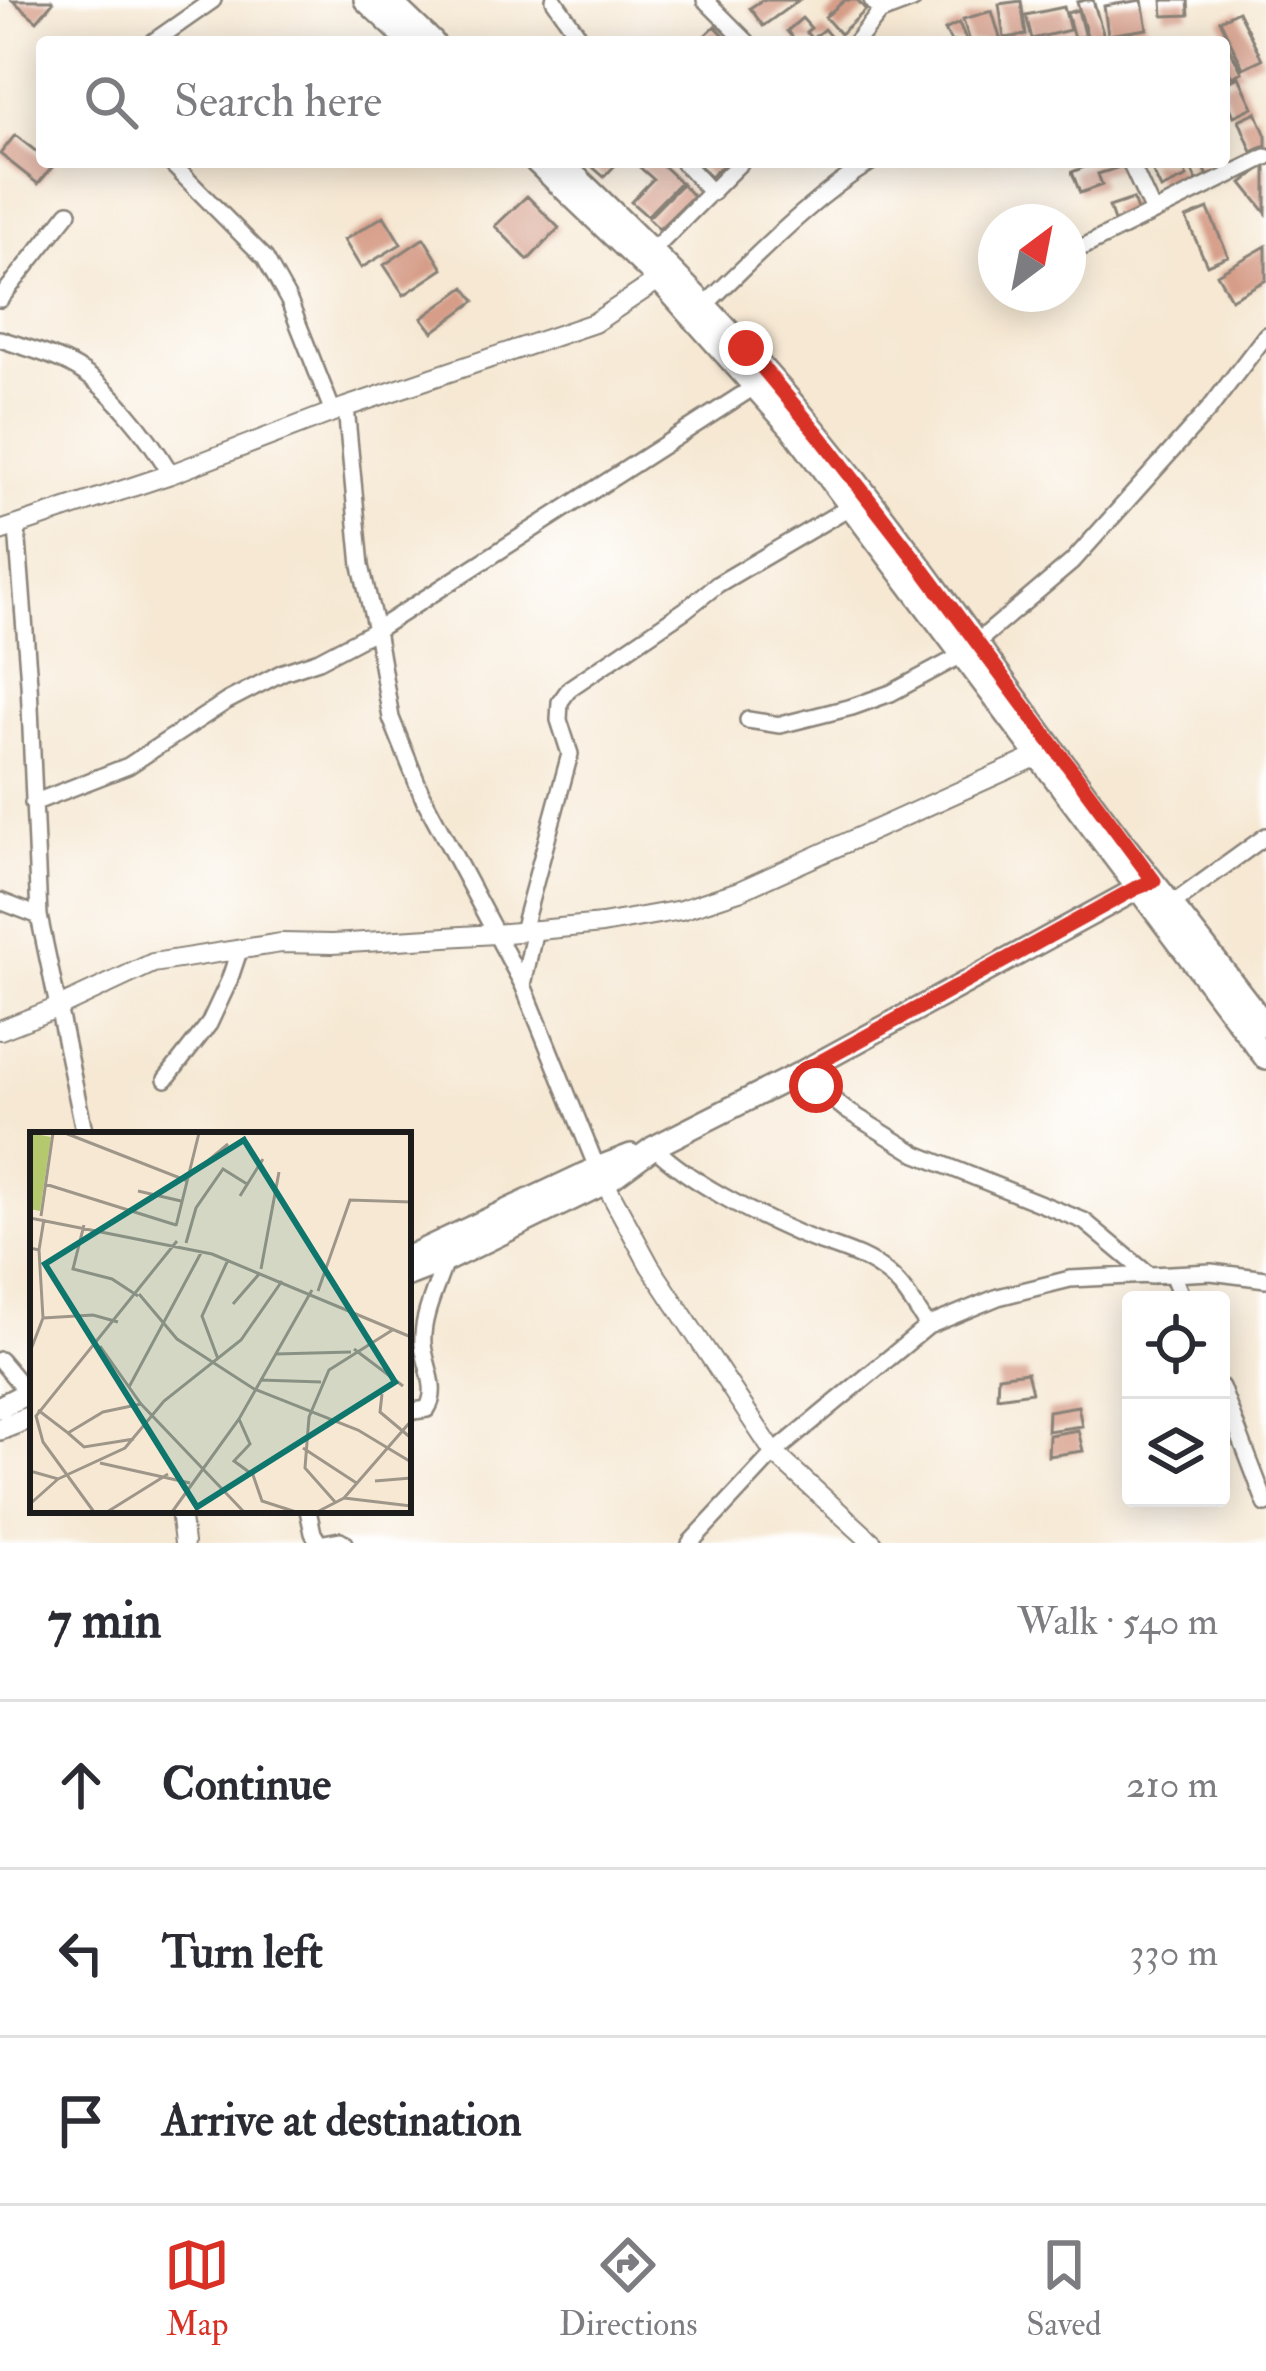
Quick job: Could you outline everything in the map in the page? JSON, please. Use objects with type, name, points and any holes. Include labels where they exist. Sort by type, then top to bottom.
[{"type":"main road","points":[[365,0],[404,36]]},
{"type":"main road","points":[[389,0],[427,36]]},
{"type":"main road","points":[[543,168],[647,256]]},
{"type":"main road","points":[[566,168],[666,275],[792,429],[969,649],[1038,756],[1145,885],[1172,904],[1266,1026]]},
{"type":"main road","points":[[666,275],[706,304],[818,434],[1266,1059]]},
{"type":"main road","points":[[411,1274],[445,1261],[800,1073],[1145,885]]},
{"type":"main road","points":[[411,1256],[601,1175]]},
{"type":"main road","points":[[0,1407],[30,1396]]},
{"type":"main road","points":[[0,1430],[30,1418]]},
{"type":"street","points":[[162,36],[213,0]]},
{"type":"street","points":[[554,0],[580,36]]},
{"type":"street","points":[[705,0],[741,36]]},
{"type":"street","points":[[860,36],[881,4],[913,0]]},
{"type":"street","points":[[1086,245],[1266,157]]},
{"type":"street","points":[[176,168],[265,258],[340,410],[361,566],[391,718],[422,795],[524,985],[601,1175],[650,1266],[774,1454],[873,1543]]},
{"type":"street","points":[[689,168],[712,193]]},
{"type":"street","points":[[647,256],[735,168]]},
{"type":"street","points":[[706,304],[812,206],[861,168]]},
{"type":"street","points":[[1133,168],[1153,212]]},
{"type":"street","points":[[0,299],[69,212]]},
{"type":"street","points":[[85,1132],[39,916],[29,683],[8,530],[594,323],[666,275]]},
{"type":"street","points":[[748,720],[780,725],[852,707],[891,693],[969,649],[1072,562],[1210,408],[1266,335]]},
{"type":"street","points":[[0,339],[77,368],[118,403],[171,474]]},
{"type":"street","points":[[33,802],[128,766],[227,700],[376,630],[754,388]]},
{"type":"street","points":[[524,985],[528,930],[570,754],[559,720],[560,702],[570,688],[718,584],[851,506]]},
{"type":"street","points":[[0,1030],[153,963],[281,943],[495,934],[602,924],[681,910],[740,891],[1038,756]]},
{"type":"street","points":[[1172,904],[1266,836]]},
{"type":"street","points":[[0,901],[39,916]]},
{"type":"street","points":[[166,1079],[209,1024],[240,948]]},
{"type":"street","points":[[800,1073],[846,1110],[917,1154],[1084,1221],[1150,1276]]},
{"type":"street","points":[[655,1148],[671,1165],[724,1196],[796,1233],[877,1264],[895,1279],[928,1326]]},
{"type":"street","points":[[411,1409],[427,1408],[432,1400],[423,1340],[445,1261]]},
{"type":"street","points":[[690,1543],[774,1454],[928,1326],[998,1297],[1070,1279],[1211,1272],[1266,1279]]},
{"type":"street","points":[[1172,1274],[1179,1291]]},
{"type":"street","points":[[0,1360],[30,1395]]},
{"type":"street","points":[[1226,1399],[1266,1504]]},
{"type":"street","points":[[180,1513],[184,1543]]},
{"type":"street","points":[[309,1513],[321,1543],[345,1543]]},
{"type":"building","points":[[12,0],[51,0],[53,2],[37,21]]},
{"type":"building","points":[[762,0],[799,0],[763,26],[750,8]]},
{"type":"building","points":[[845,0],[857,0],[866,10],[840,34],[825,17]]},
{"type":"building","points":[[1093,0],[1104,36],[1087,36],[1077,2]]},
{"type":"building","points":[[1142,0],[1147,29],[1108,35],[1104,6]]},
{"type":"building","points":[[1162,0],[1188,0],[1189,15],[1163,16]]},
{"type":"building","points":[[1021,1],[1026,35],[1004,36],[999,4]]},
{"type":"building","points":[[1064,7],[1070,30],[1031,36],[1026,15]]},
{"type":"building","points":[[1078,10],[1084,36],[1073,36],[1067,13]]},
{"type":"building","points":[[992,11],[1000,36],[968,36],[963,19]]},
{"type":"building","points":[[1238,11],[1262,59],[1243,68],[1220,20]]},
{"type":"building","points":[[802,18],[811,28],[806,32],[809,36],[791,36],[787,31]]},
{"type":"building","points":[[959,23],[964,36],[948,36],[945,30]]},
{"type":"building","points":[[715,26],[724,36],[704,36]]},
{"type":"building","points":[[1230,49],[1242,72],[1230,74]]},
{"type":"building","points":[[1239,77],[1253,107],[1234,116],[1230,107],[1230,81]]},
{"type":"building","points":[[1256,112],[1266,146],[1252,152],[1239,120]]},
{"type":"building","points":[[15,135],[36,151],[36,168],[51,168],[38,184],[0,154]]},
{"type":"building","points":[[1266,164],[1266,213],[1242,183]]},
{"type":"building","points":[[641,168],[665,168],[680,182],[647,216],[631,202],[653,179]]},
{"type":"building","points":[[1117,168],[1098,174],[1102,185],[1080,193],[1072,172]]},
{"type":"building","points":[[1151,168],[1183,168],[1187,177],[1161,189]]},
{"type":"building","points":[[1191,168],[1204,168],[1209,178],[1198,184]]},
{"type":"building","points":[[682,184],[693,196],[659,229],[648,218]]},
{"type":"building","points":[[527,196],[559,228],[528,260],[495,226]]},
{"type":"building","points":[[1133,199],[1138,213],[1114,221],[1109,207]]},
{"type":"building","points":[[1208,209],[1228,256],[1207,265],[1186,218]]},
{"type":"building","points":[[384,216],[401,244],[361,268],[344,240]]},
{"type":"building","points":[[424,238],[443,269],[404,295],[384,265]]},
{"type":"building","points":[[1266,246],[1266,280],[1231,299],[1217,274]]},
{"type":"building","points":[[465,287],[475,301],[433,332],[422,318]]},
{"type":"building","points":[[1027,1372],[1032,1392],[997,1397],[998,1376]]},
{"type":"building","points":[[1078,1406],[1082,1426],[1047,1431],[1048,1411]]},
{"type":"building","points":[[1078,1430],[1083,1451],[1048,1456],[1049,1435]]},
{"type":"route","points":[[746,348],[915,559],[1154,881],[800,1073],[816,1086]]}]
